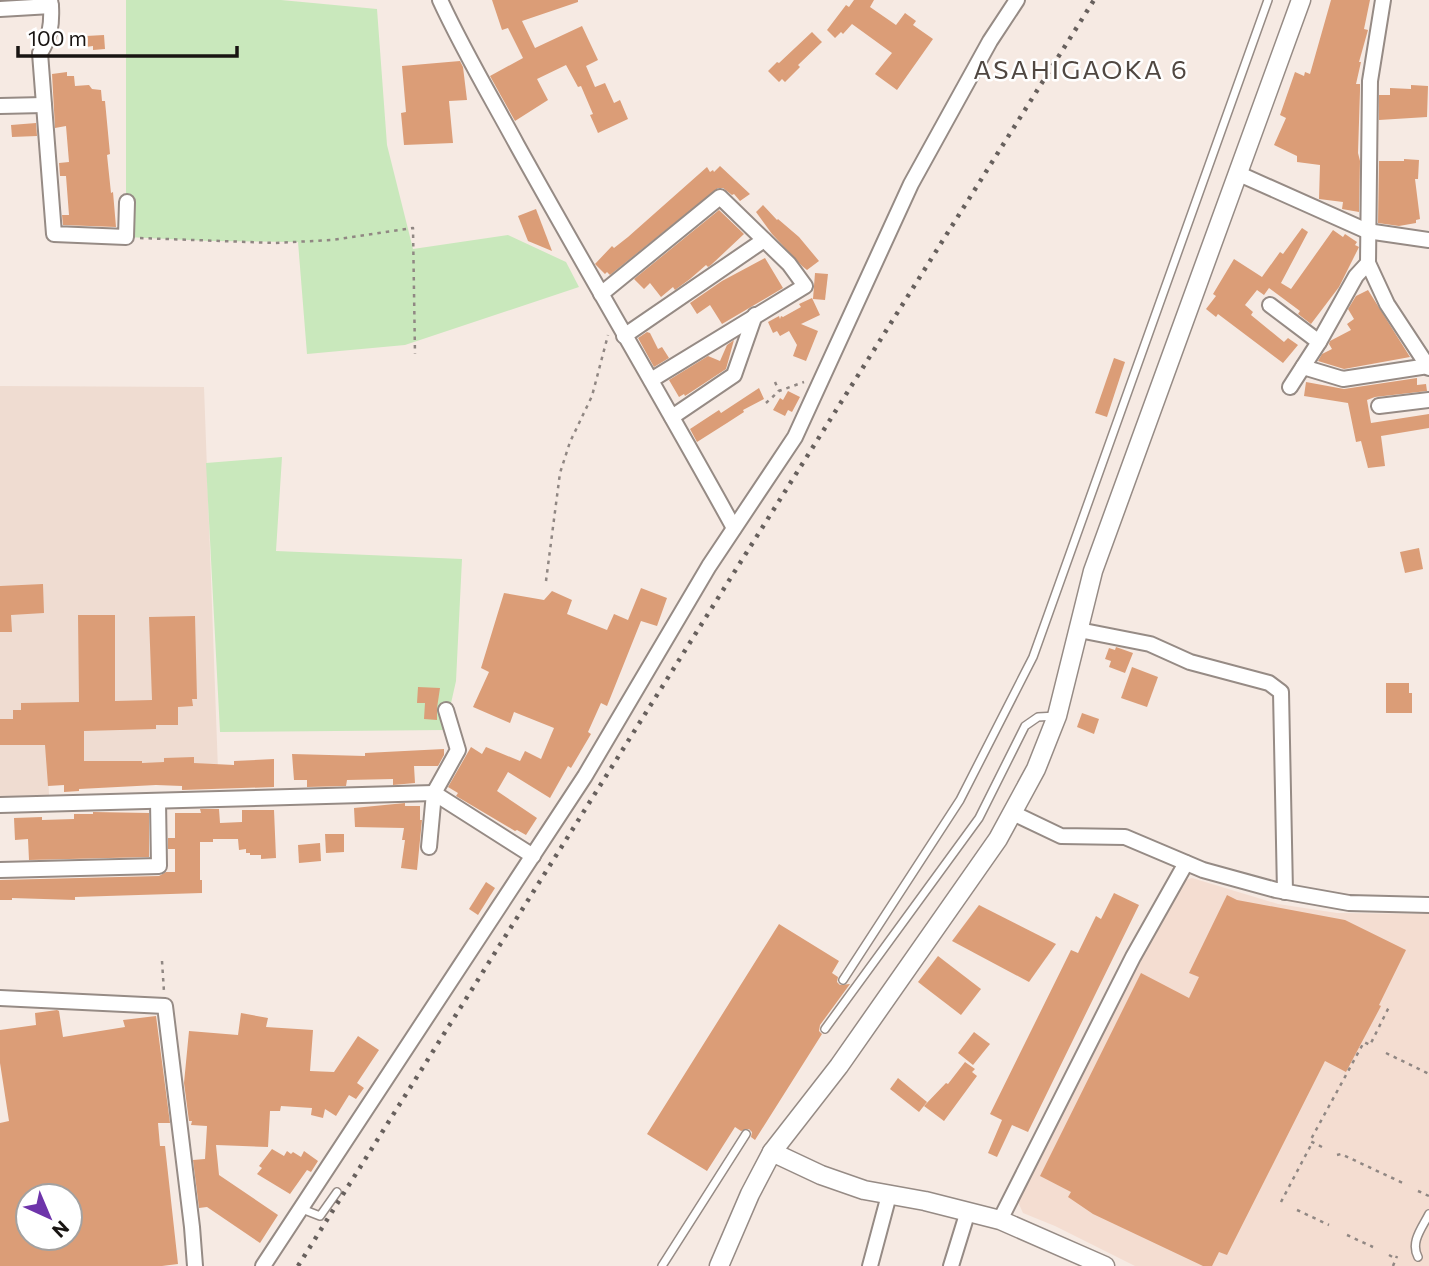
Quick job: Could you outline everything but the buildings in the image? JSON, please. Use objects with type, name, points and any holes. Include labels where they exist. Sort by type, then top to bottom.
[{"type":"street","points":[[440,0],[455,33],[613,317],[734,528]]},
{"type":"street","points":[[263,1266],[585,776],[734,528],[795,437],[821,386],[911,184],[989,41],[1017,0]]},
{"type":"street","points":[[719,1266],[750,1194],[772,1152],[839,1066],[1013,813],[1037,769],[1057,716],[1093,571],[1301,0]]},
{"type":"street","points":[[1303,367],[1343,379],[1429,367],[1387,303],[1368,263],[1370,81],[1383,0]]},
{"type":"street","points":[[0,9],[51,3],[52,26],[48,41],[40,53],[54,234],[127,237],[127,202]]},
{"type":"street","points":[[0,106],[44,105]]},
{"type":"street","points":[[1237,173],[1367,231],[1429,240]]},
{"type":"street","points":[[601,294],[720,197],[789,264],[804,286],[651,380]]},
{"type":"street","points":[[624,336],[764,240]]},
{"type":"street","points":[[1290,387],[1356,276],[1368,263]]},
{"type":"street","points":[[1270,306],[1319,342]]},
{"type":"street","points":[[672,417],[734,375],[755,314]]},
{"type":"street","points":[[1378,406],[1429,400]]},
{"type":"street","points":[[1079,629],[1150,644],[1190,662],[1269,683],[1281,692],[1284,892]]},
{"type":"street","points":[[429,846],[434,793],[458,750],[446,710]]},
{"type":"street","points":[[0,805],[434,793],[533,856]]},
{"type":"street","points":[[0,870],[159,866],[159,801]]},
{"type":"street","points":[[1013,813],[1061,836],[1125,837],[1203,870],[1284,892],[1349,904],[1429,905]]},
{"type":"street","points":[[1000,1220],[1133,957],[1186,863]]},
{"type":"street","points":[[0,998],[165,1006],[195,1266]]},
{"type":"street","points":[[772,1152],[821,1175],[864,1190],[1000,1220],[1105,1266]]},
{"type":"street","points":[[870,1266],[889,1195]]},
{"type":"street","points":[[951,1266],[968,1211]]},
{"type":"lane","points":[[843,980],[960,800],[1033,657],[1268,0]]},
{"type":"lane","points":[[825,1028],[979,818],[1025,726],[1038,716],[1057,716]]},
{"type":"lane","points":[[662,1266],[746,1134]]},
{"type":"lane","points":[[302,1209],[320,1216],[337,1192]]},
{"type":"lane","points":[[1418,1257],[1414,1242],[1429,1214]]},
{"type":"path","points":[[127,237],[275,243],[332,240],[413,228],[415,355]]},
{"type":"path","points":[[546,581],[560,473],[570,442],[592,397],[613,317]]},
{"type":"path","points":[[766,403],[779,391],[808,381]]},
{"type":"path","points":[[775,382],[779,391]]},
{"type":"path","points":[[162,961],[165,1006]]},
{"type":"path","points":[[1322,1147],[1310,1141],[1364,1042],[1370,1045],[1390,1005]]},
{"type":"path","points":[[1386,1053],[1429,1074]]},
{"type":"path","points":[[1281,1202],[1313,1143]]},
{"type":"path","points":[[1337,1155],[1341,1154],[1405,1184]]},
{"type":"path","points":[[1418,1191],[1429,1196]]},
{"type":"path","points":[[1297,1210],[1329,1225]]},
{"type":"path","points":[[1348,1235],[1373,1247]]},
{"type":"path","points":[[1389,1255],[1397,1257],[1393,1266]]},
{"type":"shaded area","points":[[0,386],[204,387],[218,770],[48,769],[49,795],[0,797]]},
{"type":"shaded area","points":[[1192,878],[1278,904],[1337,913],[1429,914],[1429,1266],[1135,1266],[1023,1213],[1018,1202],[1132,971],[1185,880]]},
{"type":"green space","points":[[126,0],[281,0],[377,9],[387,145],[413,249],[508,235],[566,262],[579,287],[405,345],[307,354],[298,242],[126,237]]},
{"type":"green space","points":[[282,457],[276,551],[462,559],[456,681],[445,730],[220,732],[206,463]]},
{"type":"railway","points":[[298,1266],[1094,0]]},
{"type":"district","name":"ASAHIGAOKA 6","points":[[1081,68]]}]
